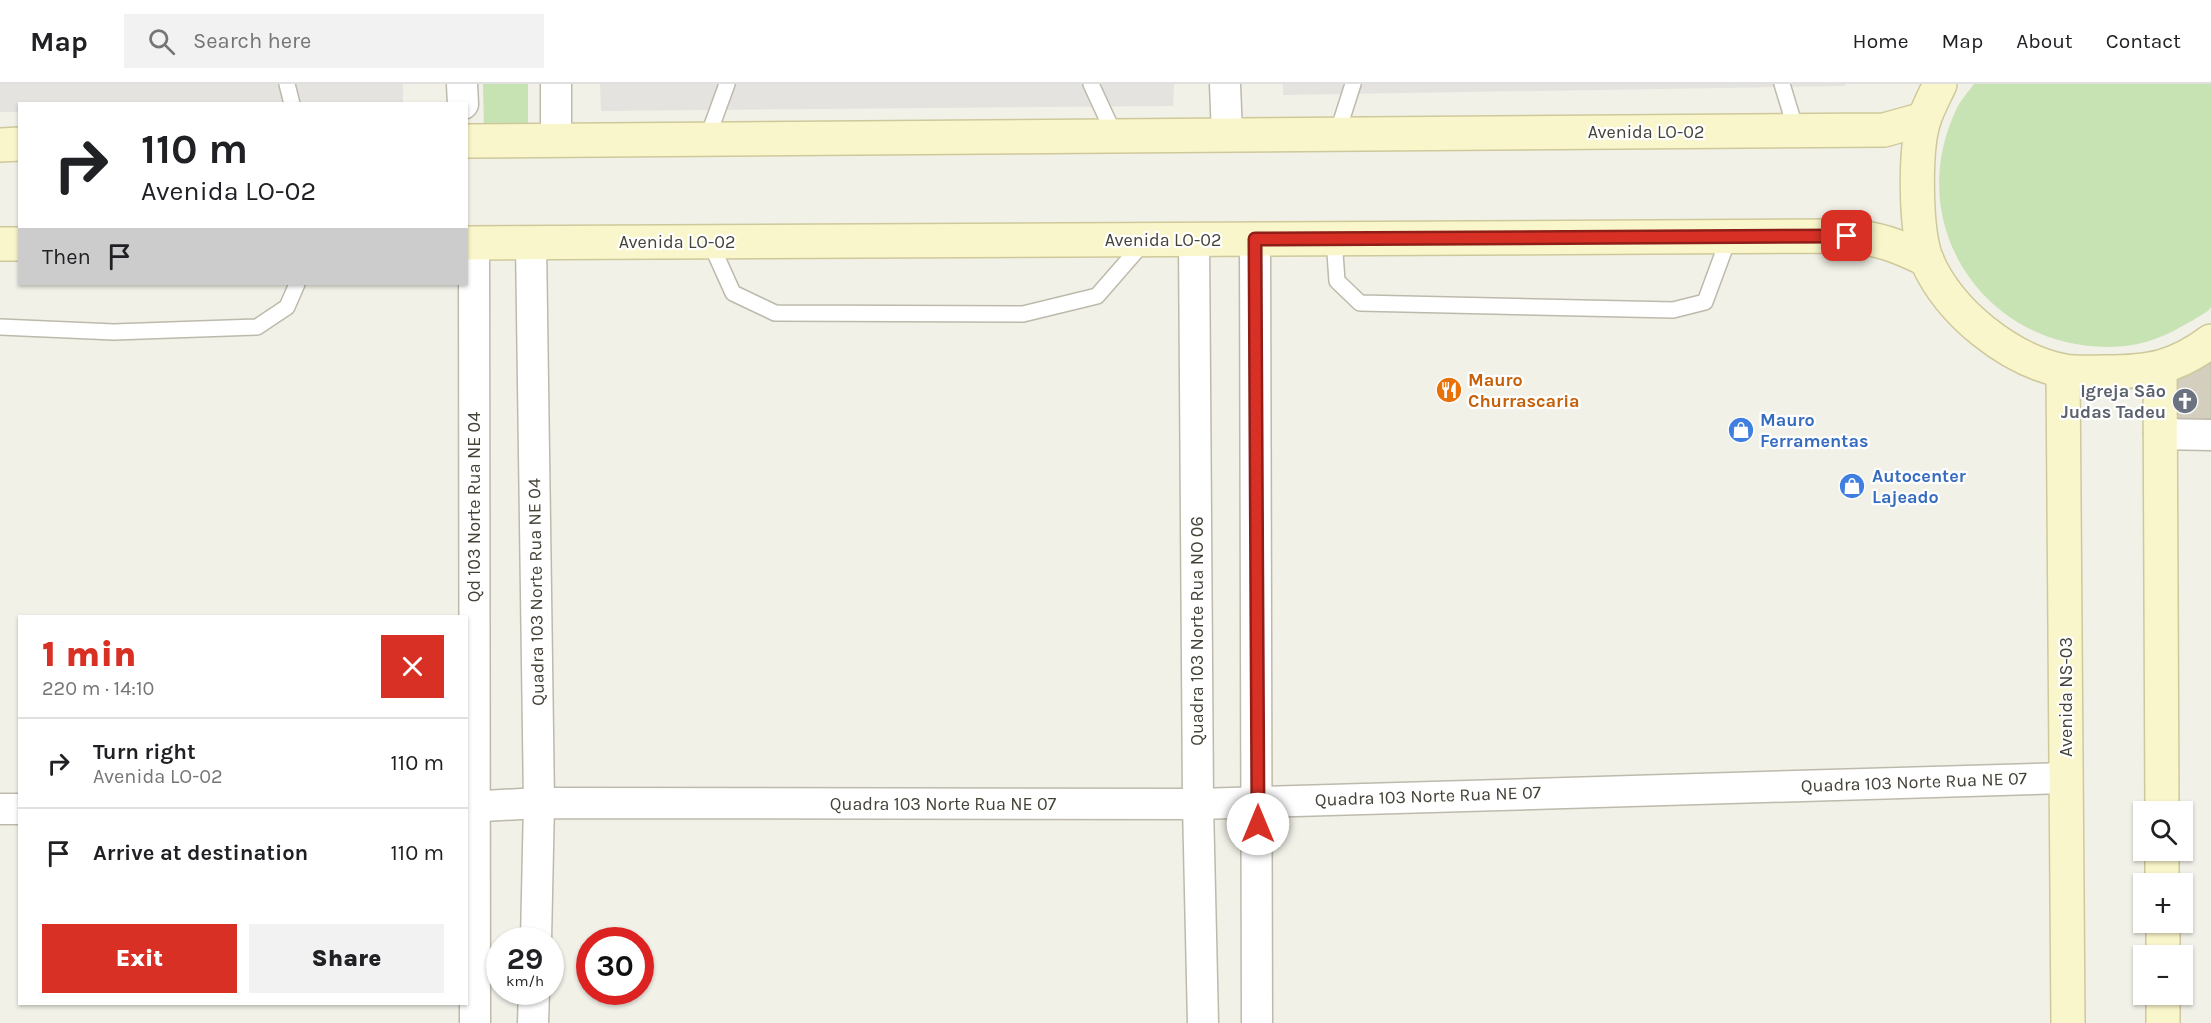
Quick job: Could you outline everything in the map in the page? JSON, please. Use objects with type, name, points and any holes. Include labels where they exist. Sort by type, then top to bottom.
[{"type":"street","points":[[462,84],[463,102]]},
{"type":"street","points":[[556,84],[556,140]]},
{"type":"street","points":[[1225,84],[1227,135]]},
{"type":"street","points":[[1940,84],[1924,119],[1917,180],[1920,223],[1927,260],[1952,302],[1987,335],[2023,358],[2063,371],[2133,372],[2160,368],[2194,354],[2211,341]]},
{"type":"street","name":"Avenida LO-02","points":[[468,141],[1884,130],[1924,119]]},
{"type":"street","points":[[0,145],[18,144]]},
{"type":"street","name":"Avenida LO-02","points":[[470,243],[1866,238],[1895,245],[1927,260]]},
{"type":"street","points":[[1255,239],[1257,1023]]},
{"type":"street","name":"Quadra 103 Norte Rua NO 06","points":[[1194,240],[1198,804],[1203,1023]]},
{"type":"street","name":"Qd 103 Norte Rua NE 04","points":[[470,243],[471,807],[475,1023]]},
{"type":"street","name":"Quadra 103 Norte Rua NE 04","points":[[531,243],[539,803],[536,927]]},
{"type":"street","points":[[0,244],[18,244]]},
{"type":"street","points":[[2160,368],[2162,801]]},
{"type":"street","name":"Avenida NS-03","points":[[2063,371],[2068,1023]]},
{"type":"street","points":[[2159,434],[2211,435]]},
{"type":"street","name":"Quadra 103 Norte Rua NE 07","points":[[471,807],[539,803],[1198,804],[2066,778]]},
{"type":"street","points":[[0,809],[18,809]]},
{"type":"street","points":[[533,1023],[534,1005]]},
{"type":"street","points":[[2163,1005],[2163,1023]]},
{"type":"lane","points":[[287,84],[292,102]]},
{"type":"lane","points":[[707,139],[727,84]]},
{"type":"lane","points":[[1091,84],[1115,136]]},
{"type":"lane","points":[[1337,134],[1353,84]]},
{"type":"lane","points":[[1782,84],[1796,130]]},
{"type":"lane","points":[[1334,239],[1337,281],[1360,303],[1672,310],[1705,302],[1729,237]]},
{"type":"lane","points":[[710,242],[733,293],[775,313],[1023,314],[1097,296],[1146,240]]},
{"type":"lane","points":[[0,327],[114,332],[257,327],[287,307],[297,285]]},
{"type":"green space","points":[[483,84],[528,84],[528,131],[484,132]]},
{"type":"green space","points":[[1974,84],[2211,84],[2211,307],[2208,311],[2158,338],[2125,346],[2078,345],[2035,332],[1999,309],[1970,278],[1950,241],[1940,200],[1942,155],[1956,110]]},
{"type":"shaded area","points":[[0,84],[403,84],[403,102],[18,102],[18,112],[0,112]]},
{"type":"shaded area","points":[[600,84],[1174,84],[1173,106],[601,111]]},
{"type":"shaded area","points":[[1283,84],[1845,84],[1845,86],[1283,95]]},
{"type":"building","name":"Igreja São Judas Tadeu","points":[[2211,341],[2211,435],[2159,434],[2160,368]]},
{"type":"place","name":"Mauro Churrascaria","points":[[1449,390]]},
{"type":"place","name":"Igreja São Judas Tadeu","points":[[2185,401]]},
{"type":"place","name":"Mauro Ferramentas","points":[[1741,430]]},
{"type":"place","name":"Autocenter Lajeado","points":[[1852,486]]},
{"type":"route","points":[[1258,824],[1255,239],[1847,236]]}]
